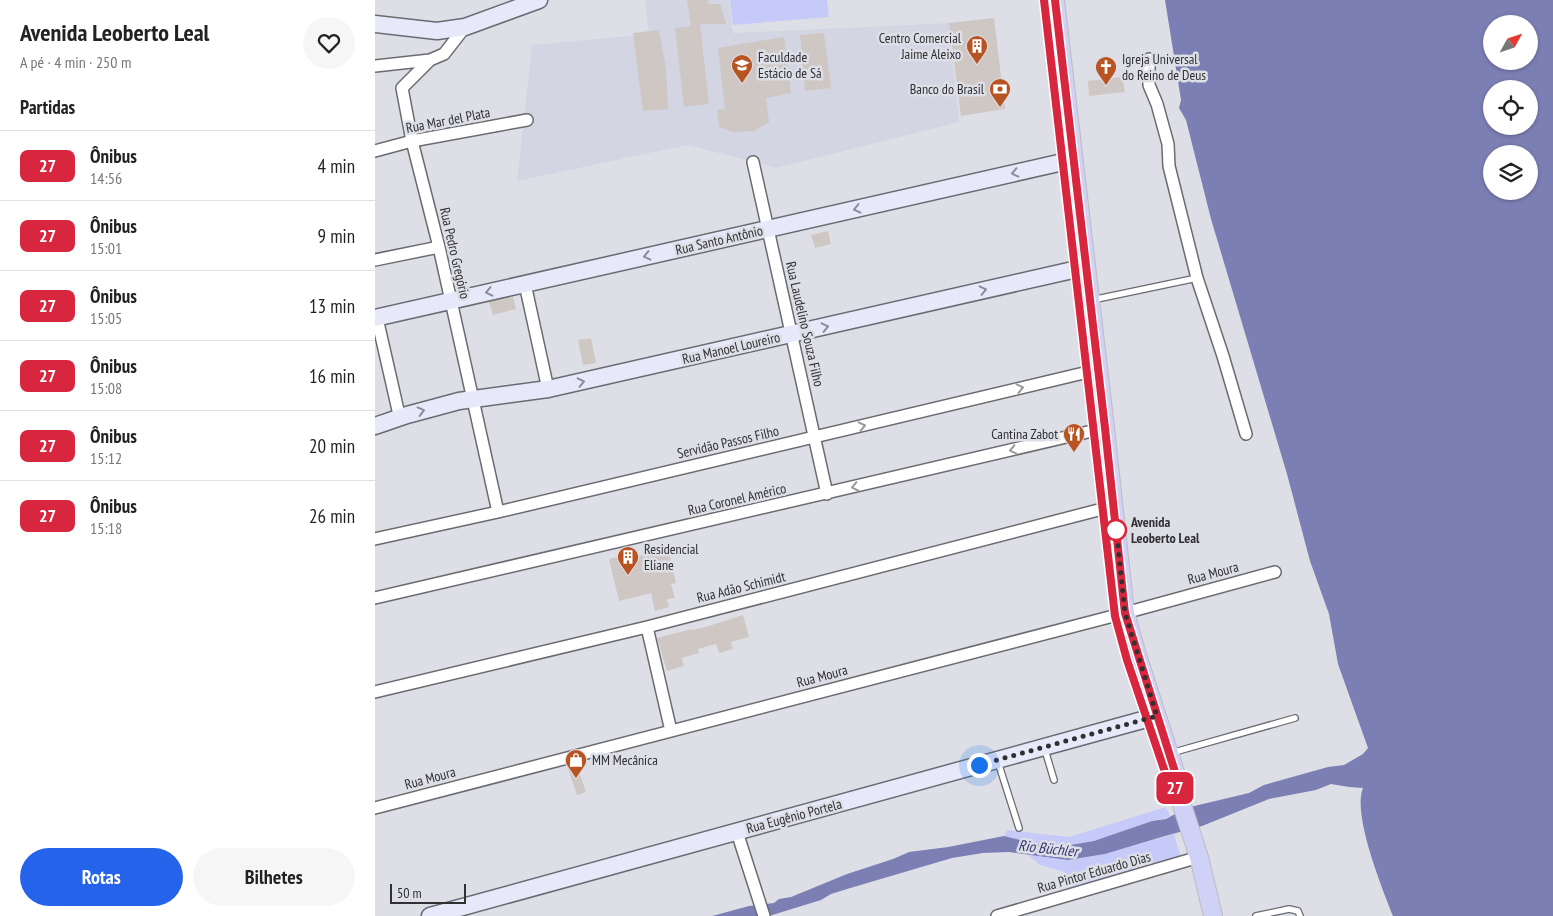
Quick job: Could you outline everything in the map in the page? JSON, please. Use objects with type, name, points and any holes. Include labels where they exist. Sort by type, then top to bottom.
[{"type":"main road","points":[[1044,0],[1063,162],[1081,268],[1090,301],[1100,430],[1120,614],[1127,660],[1169,753],[1176,775],[1179,796],[1199,857],[1213,916]]},
{"type":"main road","points":[[1055,0],[1081,268],[1088,372],[1100,430]]},
{"type":"main road","points":[[1152,718],[1169,784],[1179,796]]},
{"type":"street","points":[[375,24],[437,31],[465,28],[539,0]]},
{"type":"street","name":"Rua Pedro Gregório","points":[[465,28],[444,54],[430,60],[402,88],[412,141],[439,247],[498,512]]},
{"type":"street","points":[[1149,59],[1149,85],[1157,104],[1168,144],[1169,166],[1197,278],[1246,434]]},
{"type":"street","points":[[375,66],[430,60]]},
{"type":"street","name":"Rua Mar del Plata","points":[[375,151],[412,141],[527,120]]},
{"type":"street","name":"Rua Laudelino Souza Filho","points":[[753,162],[827,494]]},
{"type":"street","name":"Rua Santo Antônio","points":[[376,318],[1063,162]]},
{"type":"street","points":[[375,260],[439,247]]},
{"type":"street","name":"Rua Manoel Loureiro","points":[[375,426],[400,419],[407,415],[473,399],[548,389],[1081,268]]},
{"type":"street","points":[[525,284],[548,389]]},
{"type":"street","points":[[376,318],[400,419]]},
{"type":"street","name":"Servidão Passos Filho","points":[[375,539],[498,512],[1088,372]]},
{"type":"street","name":"Rua Coronel Américo","points":[[375,598],[1100,430]]},
{"type":"street","name":"Rua Adão Schimidt","points":[[375,692],[647,627],[1109,508]]},
{"type":"street","name":"Rua Moura","points":[[375,808],[1275,572]]},
{"type":"street","points":[[647,627],[671,731]]},
{"type":"street","name":"Rua Eugênio Portela","points":[[430,916],[1152,718]]},
{"type":"street","points":[[737,832],[764,916]]},
{"type":"street","name":"Rua Pintor Eduardo Dias","points":[[997,916],[1199,857]]},
{"type":"lane","points":[[1090,301],[1197,278]]},
{"type":"lane","points":[[1169,753],[1295,718]]},
{"type":"lane","points":[[1044,748],[1054,780]]},
{"type":"lane","points":[[998,760],[1019,828]]},
{"type":"lane","points":[[1257,916],[1289,909],[1298,911],[1300,916]]},
{"type":"shaded area","name":"Faculdade Estácio de Sá","points":[[645,0],[729,0],[733,33],[949,23],[959,122],[776,168],[688,145],[517,181],[532,45],[649,34]]},
{"type":"shaded area","points":[[730,0],[827,0],[829,17],[733,25]]},
{"type":"shaded area","points":[[1166,807],[1170,816],[1168,817],[1079,845],[1048,848],[1004,836],[1007,830],[1069,837]]},
{"type":"shaded area","points":[[1174,834],[1181,858],[1070,892],[1065,872],[1040,865],[1027,854],[1068,860],[1105,854]]},
{"type":"water","name":"Rio Büchler","points":[[1165,0],[1553,0],[1553,916],[1393,916],[1365,833],[1361,815],[1363,788],[1331,784],[1316,790],[1269,799],[1202,826],[1105,854],[1068,860],[1009,852],[983,853],[952,858],[831,894],[821,900],[769,916],[712,916],[749,906],[774,903],[779,899],[791,897],[847,874],[909,852],[948,847],[1004,836],[1053,848],[1094,841],[1152,821],[1166,819],[1186,808],[1249,793],[1264,785],[1328,767],[1344,765],[1363,754],[1368,748],[1338,664],[1329,614],[1310,561],[1287,474],[1211,219],[1186,120],[1179,108],[1181,100]]},
{"type":"building","points":[[687,0],[708,0],[709,4],[720,4],[726,24],[700,24],[709,104],[684,107],[675,28],[691,26]]},
{"type":"building","name":"Centro Comercial Jaime Aleixo","points":[[994,18],[1005,109],[961,116],[949,23]]},
{"type":"building","points":[[659,30],[666,69],[668,109],[643,111],[633,33]]},
{"type":"building","points":[[824,33],[831,88],[805,91],[800,35]]},
{"type":"building","points":[[784,37],[791,93],[766,98],[769,122],[754,131],[733,132],[719,127],[717,110],[725,109],[718,48]]},
{"type":"building","name":"Igreja Universal do Reino de Deus","points":[[1122,77],[1125,92],[1089,96],[1088,81]]},
{"type":"building","points":[[828,231],[831,244],[815,248],[811,235]]},
{"type":"building","points":[[513,297],[516,309],[493,315],[489,302]]},
{"type":"building","points":[[591,338],[596,363],[583,365],[578,340]]},
{"type":"building","points":[[668,549],[676,583],[671,584],[675,598],[667,599],[669,607],[655,611],[651,593],[619,601],[609,559],[638,552],[639,556]]},
{"type":"building","points":[[743,615],[749,637],[731,642],[733,649],[719,653],[716,644],[698,649],[699,653],[682,658],[684,666],[667,671],[657,638],[709,626]]},
{"type":"building","name":"MM Mecânica","points":[[576,763],[586,792],[577,795],[567,766]]},
{"type":"bus line","name":"27","points":[[1044,0],[1115,616],[1127,660],[1169,784],[1177,790],[1176,775],[1125,613],[1055,0]]},
{"type":"place","name":"Centro Comercial Jaime Aleixo","points":[[977,65]]},
{"type":"place","name":"Faculdade Estácio de Sá","points":[[742,84]]},
{"type":"place","name":"Igreja Universal do Reino de Deus","points":[[1106,86]]},
{"type":"place","name":"Banco do Brasil","points":[[1000,108]]},
{"type":"place","name":"Cantina Zabot","points":[[1074,453]]},
{"type":"place","name":"Avenida Leoberto Leal","points":[[1116,530]]},
{"type":"place","name":"Residencial Eliane","points":[[628,576]]},
{"type":"place","name":"MM Mecânica","points":[[576,779]]},
{"type":"route","points":[[979,765],[1157,716],[1125,613],[1116,526],[1116,530]]}]
